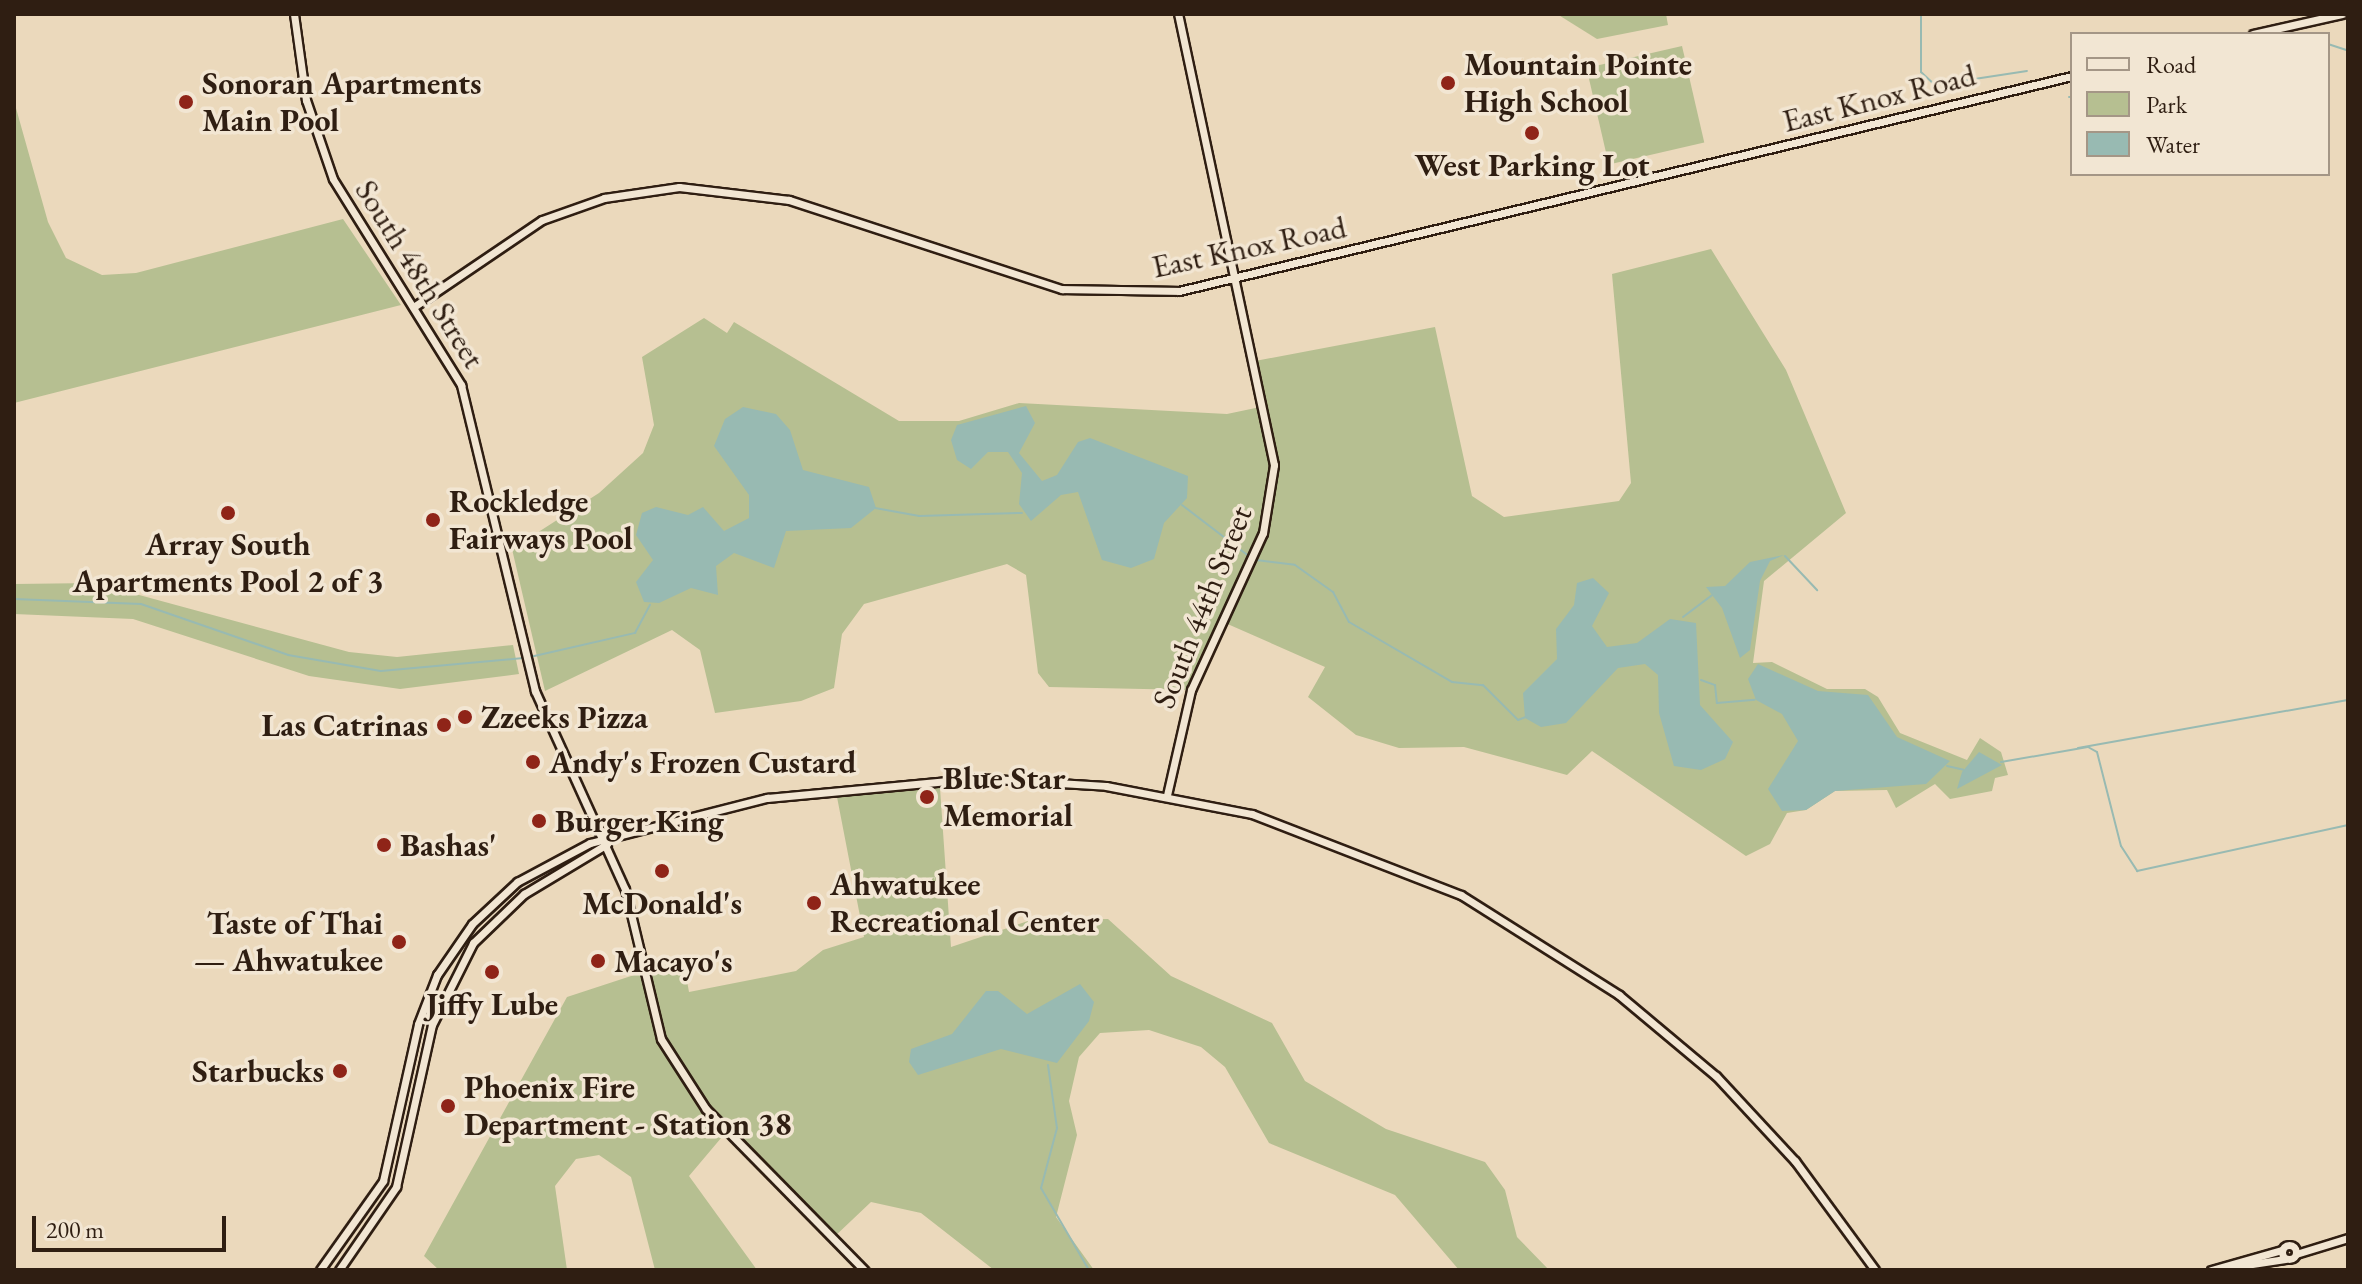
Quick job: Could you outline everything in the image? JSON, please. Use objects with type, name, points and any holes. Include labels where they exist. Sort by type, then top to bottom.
[{"type":"main road","name":"South 48th Street","points":[[294,14],[304,91],[325,160],[357,226],[415,306],[461,385],[535,691],[607,844],[631,914],[651,1015],[674,1065],[727,1131],[864,1270]]},
{"type":"main road","name":"South 44th Street","points":[[1167,795],[1195,679],[1256,554],[1271,503],[1273,442],[1178,14]]},
{"type":"main road","points":[[2262,32],[2342,14]]},
{"type":"main road","name":"East Knox Road","points":[[415,306],[542,220],[604,198],[679,187],[789,200],[1062,289],[1146,294],[1237,278],[2070,76]]},
{"type":"main road","points":[[339,1270],[396,1187],[428,1040],[449,982],[481,934],[524,894],[607,844],[691,815],[866,783],[1043,780],[1167,795],[1252,814],[1400,866],[1518,927],[1619,995],[1716,1076],[1769,1132],[1875,1270]]},
{"type":"main road","points":[[320,1270],[383,1181],[415,1038],[437,975],[490,905],[551,861],[590,843],[607,844]]},
{"type":"main road","points":[[415,1038],[428,1040]]},
{"type":"main road","points":[[2214,1269],[2282,1250],[2294,1251],[2348,1238]]},
{"type":"main road","points":[[2282,1250],[2285,1259]]},
{"type":"main road","points":[[2214,1269],[2285,1259],[2294,1251]]},
{"type":"green space","points":[[1557,14],[1666,14],[1668,25],[1597,39]]},
{"type":"green space","points":[[1682,46],[1704,142],[1609,165],[1587,68]]},
{"type":"green space","points":[[14,101],[48,222],[66,258],[102,275],[136,273],[343,219],[401,305],[14,403]]},
{"type":"green space","points":[[1711,249],[1786,370],[1846,513],[1764,581],[1753,663],[1772,662],[1827,689],[1865,689],[1878,697],[1900,733],[1967,760],[1980,738],[2001,752],[2008,775],[1995,778],[1992,791],[1950,799],[1935,784],[1896,808],[1887,790],[1835,791],[1806,810],[1787,813],[1770,844],[1746,856],[1592,751],[1567,775],[1464,747],[1399,748],[1356,735],[1308,697],[1325,667],[1223,622],[1191,690],[1049,687],[1038,673],[1026,575],[1007,564],[864,604],[842,634],[834,688],[801,701],[715,713],[700,650],[672,630],[545,691],[512,549],[599,493],[643,453],[654,425],[642,357],[704,318],[727,333],[734,322],[899,421],[959,421],[1019,403],[1227,414],[1265,406],[1255,361],[1435,327],[1472,496],[1504,517],[1619,501],[1631,483],[1612,274]]},
{"type":"green space","points":[[95,583],[349,652],[397,657],[513,645],[519,674],[400,689],[309,676],[133,619],[14,614],[14,584]]},
{"type":"green space","points":[[940,788],[951,947],[1031,920],[1108,919],[1171,976],[1272,1023],[1305,1081],[1386,1129],[1485,1162],[1505,1190],[1517,1237],[1549,1270],[1459,1270],[1395,1195],[1269,1143],[1225,1067],[1201,1047],[1149,1030],[1100,1033],[1079,1057],[1069,1101],[1077,1135],[1056,1217],[1094,1270],[994,1270],[921,1213],[871,1202],[833,1238],[727,1131],[689,1176],[757,1270],[655,1270],[631,1177],[599,1155],[576,1159],[555,1186],[567,1270],[439,1270],[424,1256],[567,997],[683,959],[689,992],[796,971],[823,950],[864,937],[837,797]]},
{"type":"water","points":[[1026,406],[1035,423],[1019,453],[1042,481],[1057,475],[1078,442],[1090,438],[1188,476],[1187,498],[1164,523],[1154,559],[1131,568],[1102,560],[1078,492],[1061,495],[1031,521],[1019,504],[1022,473],[1008,452],[988,452],[971,469],[957,460],[951,440],[957,425]]},
{"type":"water","points":[[743,407],[776,414],[790,430],[803,470],[869,487],[876,508],[851,528],[786,531],[774,568],[734,553],[716,566],[718,595],[691,588],[659,603],[644,602],[636,582],[653,560],[636,535],[642,513],[656,507],[688,515],[703,507],[724,531],[749,518],[749,495],[714,446],[725,419]]},
{"type":"water","points":[[1784,555],[1770,561],[1760,581],[1750,650],[1740,658],[1722,608],[1706,587],[1725,586],[1750,562]]},
{"type":"water","points":[[1593,578],[1609,593],[1592,626],[1607,647],[1637,643],[1670,619],[1696,623],[1700,705],[1733,742],[1725,759],[1701,770],[1674,766],[1659,713],[1658,675],[1645,664],[1618,668],[1566,723],[1541,727],[1525,718],[1523,693],[1557,659],[1556,629],[1574,605],[1577,583]]},
{"type":"water","points":[[1758,664],[1818,691],[1868,695],[1897,737],[1950,761],[1926,784],[1835,791],[1806,810],[1782,811],[1768,789],[1798,741],[1782,714],[1756,700],[1748,679]]},
{"type":"water","points":[[1979,752],[2002,765],[1957,789],[1962,772]]},
{"type":"water","points":[[1080,984],[1094,1002],[1089,1021],[1057,1063],[1001,1049],[918,1075],[909,1062],[911,1049],[952,1034],[986,991],[998,991],[1027,1014]]},
{"type":"waterway","points":[[1921,14],[1921,72],[1935,85],[2027,71]]},
{"type":"waterway","points":[[2330,45],[2347,50],[2348,238]]},
{"type":"waterway","points":[[1182,505],[1250,557]]},
{"type":"waterway","points":[[875,508],[919,516],[1022,513]]},
{"type":"waterway","points":[[1785,556],[1817,590]]},
{"type":"waterway","points":[[1256,560],[1295,565],[1333,592],[1349,622],[1452,682],[1483,685],[1518,720],[1526,717]]},
{"type":"waterway","points":[[1683,617],[1712,595]]},
{"type":"waterway","points":[[14,599],[141,604],[288,655],[381,671],[523,658]]},
{"type":"waterway","points":[[530,657],[635,633],[650,605]]},
{"type":"waterway","points":[[1701,680],[1715,685],[1717,703],[1755,700]]},
{"type":"waterway","points":[[2078,748],[2348,700]]},
{"type":"waterway","points":[[2001,762],[2088,747],[2097,752],[2121,846],[2137,871],[2348,825]]},
{"type":"waterway","points":[[1947,766],[1964,770]]},
{"type":"waterway","points":[[1048,1065],[1057,1128],[1041,1188],[1089,1270]]},
{"type":"place","name":"Mountain Pointe High School","points":[[1448,83]]},
{"type":"place","name":"Sonoran Apartments Main Pool","points":[[186,102]]},
{"type":"place","name":"West Parking Lot","points":[[1532,133]]},
{"type":"place","name":"Array South Apartments Pool 2 of 3","points":[[228,513]]},
{"type":"place","name":"Rockledge Fairways Pool","points":[[433,520]]},
{"type":"place","name":"Zzeeks Pizza","points":[[465,717]]},
{"type":"place","name":"Las Catrinas","points":[[444,725]]},
{"type":"place","name":"Andy's Frozen Custard","points":[[533,762]]},
{"type":"place","name":"Blue Star Memorial","points":[[927,797]]},
{"type":"place","name":"Burger King","points":[[539,821]]},
{"type":"place","name":"Bashas'","points":[[384,845]]},
{"type":"place","name":"McDonald's","points":[[662,871]]},
{"type":"place","name":"Ahwatukee Recreational Center","points":[[814,903]]},
{"type":"place","name":"Taste of Thai — Ahwatukee","points":[[399,942]]},
{"type":"place","name":"Macayo's","points":[[598,961]]},
{"type":"place","name":"Jiffy Lube","points":[[492,972]]},
{"type":"place","name":"Starbucks","points":[[340,1071]]},
{"type":"place","name":"Phoenix Fire Department - Station 38","points":[[448,1106]]}]
